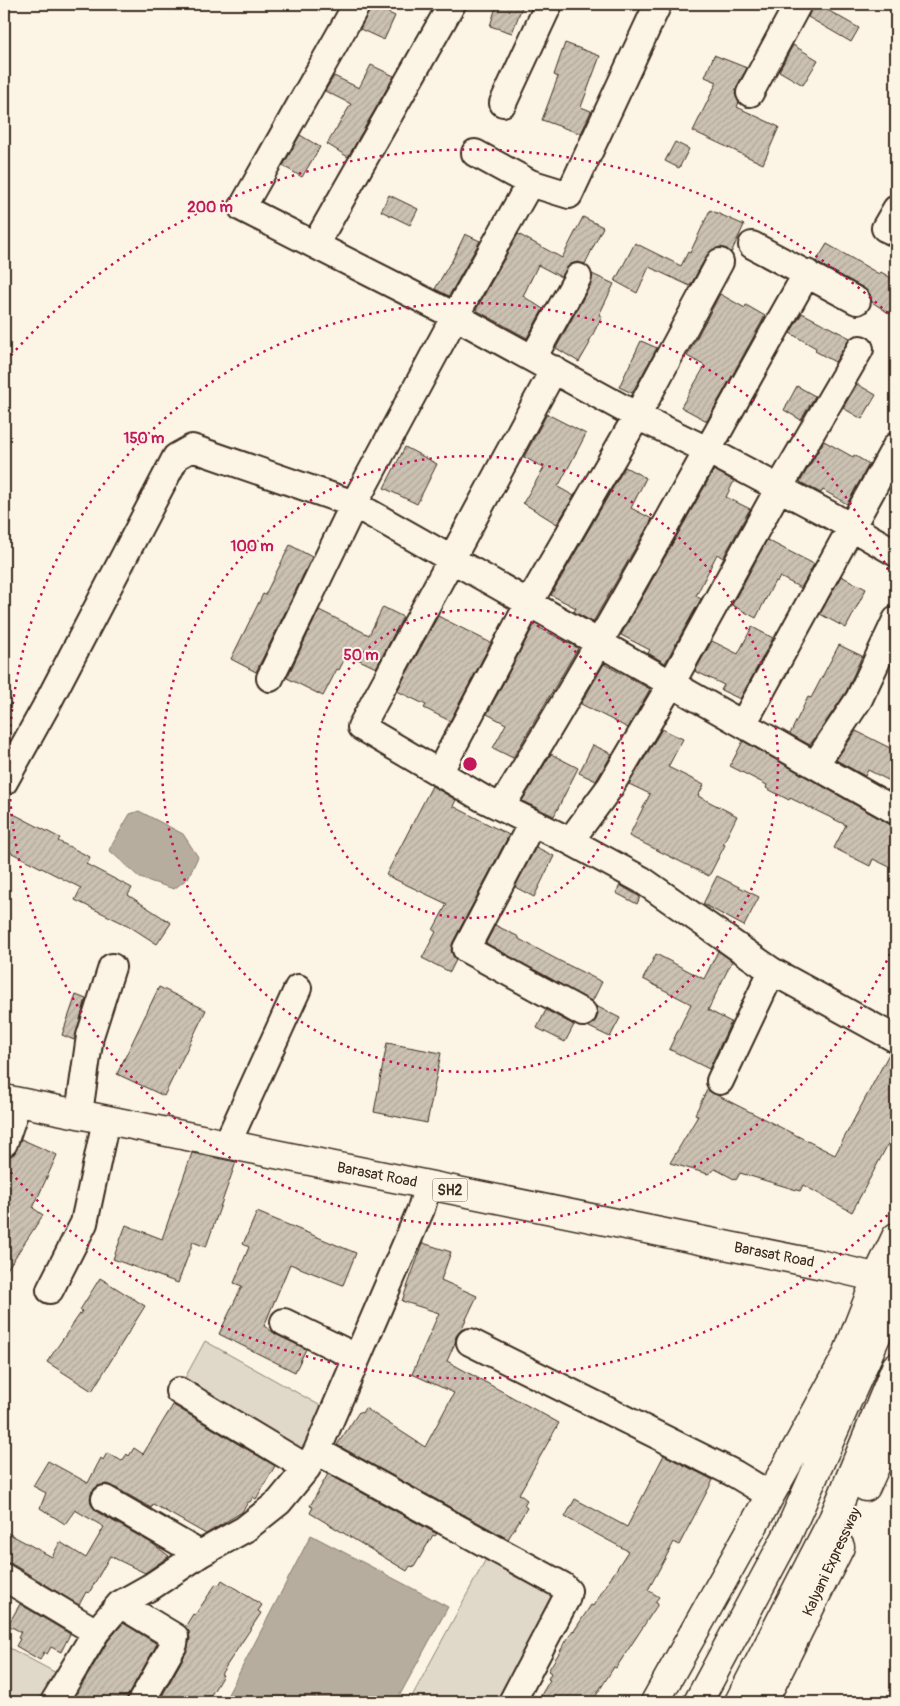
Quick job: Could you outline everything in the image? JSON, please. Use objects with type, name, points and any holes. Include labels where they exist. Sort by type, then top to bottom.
[{"type":"main road","name":"Barasat Road","points":[[11,1100],[428,1185],[890,1289]]},
{"type":"main road","points":[[698,1702],[787,1536],[890,1289],[896,1237]]},
{"type":"main road","points":[[655,1702],[846,1357],[890,1289]]},
{"type":"main road","points":[[739,1702],[833,1519],[896,1368]]},
{"type":"main road","name":"Kalyani Expressway","points":[[764,1702],[837,1553],[896,1420]]},
{"type":"street","points":[[357,4],[242,208],[454,316],[637,416],[779,488],[896,553]]},
{"type":"street","points":[[315,245],[452,4]]},
{"type":"street","points":[[503,103],[549,4]]},
{"type":"street","points":[[476,153],[530,183],[569,196],[658,4]]},
{"type":"street","points":[[750,93],[798,4]]},
{"type":"street","points":[[270,678],[354,504],[454,316],[530,183]]},
{"type":"street","points":[[896,209],[885,228],[896,233]]},
{"type":"street","points":[[752,245],[857,301]]},
{"type":"street","points":[[439,773],[529,603],[637,416],[720,262]]},
{"type":"street","points":[[501,807],[550,728],[599,643],[806,273]]},
{"type":"street","points":[[578,277],[543,363],[451,559],[360,727],[501,807],[570,841],[642,880],[772,971],[896,1039]]},
{"type":"street","points":[[570,841],[610,787],[671,684],[779,488],[860,349]]},
{"type":"street","points":[[743,724],[896,446]]},
{"type":"street","points":[[4,782],[45,708],[176,458],[192,448],[354,504],[896,811]]},
{"type":"street","points":[[815,765],[859,699],[896,620]]},
{"type":"street","points":[[532,823],[466,949],[583,1012]]},
{"type":"street","points":[[79,1113],[90,1036],[112,967]]},
{"type":"street","points":[[720,1081],[772,971]]},
{"type":"street","points":[[226,1144],[298,988]]},
{"type":"street","points":[[4,1144],[11,1100]]},
{"type":"street","points":[[50,1290],[84,1223],[106,1120]]},
{"type":"street","points":[[54,1702],[96,1632],[120,1604],[152,1586],[200,1554],[245,1529],[279,1502],[312,1459],[421,1209],[428,1185]]},
{"type":"street","points":[[284,1322],[356,1357]]},
{"type":"street","points":[[470,1342],[735,1474],[770,1495]]},
{"type":"street","points":[[179,1391],[563,1586],[568,1591],[566,1599],[512,1702]]},
{"type":"street","points":[[105,1499],[200,1554]]},
{"type":"street","points":[[4,1576],[96,1632]]},
{"type":"street","points":[[120,1604],[175,1637],[174,1644],[141,1702]]},
{"type":"shaded area","points":[[139,811],[183,834],[198,857],[188,878],[174,889],[140,878],[109,850],[130,814]]},
{"type":"shaded area","points":[[205,1341],[328,1410],[308,1459],[180,1387]]},
{"type":"shaded area","points":[[311,1535],[448,1607],[396,1702],[224,1702]]},
{"type":"shaded area","points":[[487,1557],[561,1595],[501,1702],[409,1702]]},
{"type":"shaded area","points":[[4,1645],[60,1675],[44,1702],[4,1702]]},
{"type":"building","points":[[497,4],[523,4],[512,33],[490,26]]},
{"type":"building","points":[[813,4],[817,4],[859,28],[851,42],[808,17]]},
{"type":"building","points":[[372,5],[395,16],[384,40],[360,29]]},
{"type":"building","points":[[565,43],[600,56],[581,107],[591,111],[581,134],[542,120],[558,77],[554,75]]},
{"type":"building","points":[[793,45],[818,60],[803,85],[779,71]]},
{"type":"building","points":[[714,55],[747,68],[737,86],[735,94],[739,102],[737,107],[779,127],[763,164],[693,131],[717,82],[705,77]]},
{"type":"building","points":[[371,65],[394,76],[348,157],[327,144],[351,104],[325,91],[334,76],[359,88]]},
{"type":"building","points":[[300,135],[320,147],[302,177],[283,166]]},
{"type":"building","points":[[675,142],[689,149],[679,168],[665,161]]},
{"type":"building","points":[[389,195],[418,209],[410,225],[381,211]]},
{"type":"building","points":[[710,210],[744,225],[731,253],[727,249],[720,247],[712,250],[707,255],[690,286],[649,267],[637,293],[615,281],[635,243],[681,266],[688,252],[690,253]]},
{"type":"building","points":[[583,217],[603,227],[585,264],[577,262],[571,264],[561,277],[538,265],[523,296],[543,309],[527,338],[476,310],[518,234],[562,258]]},
{"type":"building","points":[[465,234],[480,241],[449,296],[435,289],[451,263]]},
{"type":"building","points":[[827,244],[879,274],[881,272],[896,281],[896,304],[890,314],[872,302],[870,294],[864,288],[816,262]]},
{"type":"building","points":[[592,274],[614,284],[599,315],[602,316],[590,343],[579,362],[556,348],[591,284]]},
{"type":"building","points":[[720,294],[745,308],[746,305],[765,316],[707,421],[681,407],[705,366],[687,356]]},
{"type":"building","points":[[802,313],[850,338],[835,362],[815,351],[816,348],[790,333]]},
{"type":"building","points":[[641,341],[657,348],[632,393],[619,387]]},
{"type":"building","points":[[857,384],[876,395],[862,419],[843,408]]},
{"type":"building","points":[[797,386],[815,396],[801,420],[784,410]]},
{"type":"building","points":[[547,414],[586,434],[558,487],[574,496],[557,524],[523,503],[544,468],[524,457]]},
{"type":"building","points":[[824,441],[869,464],[847,504],[823,490],[821,493],[800,482]]},
{"type":"building","points":[[405,447],[437,464],[417,504],[384,488]]},
{"type":"building","points":[[625,467],[646,478],[631,508],[652,519],[593,622],[574,612],[576,608],[551,595]]},
{"type":"building","points":[[714,470],[734,481],[726,497],[750,509],[723,558],[717,554],[696,596],[701,599],[665,663],[648,653],[650,650],[621,635]]},
{"type":"building","points":[[767,540],[814,564],[801,588],[780,577],[777,582],[775,581],[756,618],[732,605]]},
{"type":"building","points":[[290,545],[312,557],[256,672],[231,659]]},
{"type":"building","points":[[841,576],[866,589],[846,628],[820,614]]},
{"type":"building","points":[[383,607],[403,617],[376,668],[347,654],[323,696],[287,678],[319,610],[369,635]]},
{"type":"building","points":[[438,616],[491,643],[450,721],[424,708],[426,705],[397,691]]},
{"type":"building","points":[[534,625],[578,648],[513,758],[493,748],[506,724],[487,714]]},
{"type":"building","points":[[752,627],[773,638],[740,699],[721,690],[724,685],[695,671],[712,641],[738,654]]},
{"type":"building","points":[[839,645],[862,656],[846,692],[810,745],[790,734],[808,697],[811,698]]},
{"type":"building","points":[[604,664],[650,689],[628,728],[581,704]]},
{"type":"building","points":[[662,729],[683,739],[668,767],[704,785],[698,796],[737,816],[709,876],[629,836],[650,794],[629,784]]},
{"type":"building","points":[[856,731],[896,751],[896,784],[868,770],[865,776],[836,760]]},
{"type":"building","points":[[743,741],[889,824],[896,826],[896,870],[873,859],[870,866],[834,848],[846,825],[790,798],[789,800],[766,788],[767,785],[730,766]]},
{"type":"building","points":[[593,745],[612,754],[596,781],[579,773]]},
{"type":"building","points":[[551,754],[578,768],[554,816],[522,801]]},
{"type":"building","points":[[432,786],[456,800],[453,806],[509,835],[453,942],[451,950],[456,960],[450,972],[422,958],[436,932],[433,930],[447,904],[386,875]]},
{"type":"building","points":[[4,809],[60,838],[58,841],[90,857],[86,864],[132,888],[128,895],[171,923],[157,944],[129,926],[75,900],[81,888],[4,849]]},
{"type":"building","points":[[536,847],[554,856],[534,897],[515,887]]},
{"type":"building","points":[[717,876],[759,897],[744,926],[703,904]]},
{"type":"building","points":[[620,885],[640,897],[637,904],[616,893]]},
{"type":"building","points":[[495,925],[602,982],[592,1002],[486,943]]},
{"type":"building","points":[[718,951],[732,961],[708,1010],[731,1022],[709,1069],[669,1049],[691,1004],[643,979],[656,954],[704,979]]},
{"type":"building","points":[[159,987],[206,1010],[164,1096],[117,1074]]},
{"type":"building","points":[[76,995],[86,999],[74,1040],[62,1035]]},
{"type":"building","points":[[596,1006],[620,1018],[610,1037],[589,1027],[596,1020],[598,1013]]},
{"type":"building","points":[[546,1010],[574,1025],[565,1042],[537,1028]]},
{"type":"building","points":[[387,1043],[441,1053],[427,1123],[374,1112]]},
{"type":"building","points":[[890,1052],[896,1054],[896,1129],[852,1212],[803,1185],[800,1191],[740,1173],[736,1180],[715,1169],[708,1174],[670,1163],[698,1116],[695,1114],[707,1090],[835,1155]]},
{"type":"building","points":[[21,1139],[57,1155],[33,1208],[43,1215],[4,1274],[4,1162],[6,1158],[14,1154]]},
{"type":"building","points":[[192,1153],[236,1162],[206,1247],[193,1242],[178,1283],[113,1259],[126,1225],[162,1239]]},
{"type":"building","points":[[257,1212],[356,1253],[343,1285],[290,1264],[264,1326],[277,1335],[306,1349],[295,1372],[219,1334],[242,1286],[234,1283],[249,1247],[243,1244]]},
{"type":"building","points":[[423,1243],[451,1252],[441,1280],[477,1296],[461,1330],[456,1336],[447,1361],[559,1423],[519,1494],[527,1500],[524,1505],[527,1508],[508,1539],[337,1445],[359,1412],[362,1413],[365,1408],[425,1447],[454,1393],[412,1374],[439,1313],[402,1301]]},
{"type":"building","points":[[100,1278],[145,1306],[92,1391],[47,1362],[82,1311],[80,1310]]},
{"type":"building","points":[[173,1405],[275,1466],[256,1499],[253,1497],[242,1512],[206,1534],[153,1504],[151,1508],[113,1486],[106,1484],[98,1486],[92,1491],[90,1498],[92,1506],[97,1512],[153,1544],[169,1556],[145,1573],[110,1556],[89,1593],[86,1592],[79,1605],[12,1564],[4,1562],[4,1531],[52,1557],[60,1542],[86,1558],[104,1527],[75,1510],[65,1524],[40,1508],[46,1493],[33,1486],[48,1461],[88,1483],[101,1458],[103,1460],[107,1453],[122,1461],[127,1454],[129,1456],[134,1448],[143,1454]]},
{"type":"building","points":[[664,1455],[713,1480],[679,1545],[674,1542],[648,1590],[659,1597],[655,1602],[658,1604],[592,1702],[552,1702],[541,1695],[550,1680],[548,1679],[551,1673],[548,1671],[573,1630],[591,1605],[593,1606],[628,1551],[565,1517],[575,1499],[627,1527]]},
{"type":"building","points":[[328,1474],[437,1534],[433,1535],[414,1567],[410,1566],[407,1571],[310,1513],[313,1507],[310,1506]]},
{"type":"building","points":[[222,1580],[262,1605],[258,1611],[261,1613],[221,1674],[223,1675],[207,1702],[168,1702],[161,1698],[187,1651],[190,1639],[189,1631],[185,1627],[216,1584],[219,1585]]},
{"type":"building","points":[[20,1604],[70,1634],[61,1652],[51,1647],[47,1654],[44,1652],[40,1660],[16,1646],[21,1632],[8,1625]]},
{"type":"building","points":[[123,1623],[157,1644],[128,1695],[126,1702],[72,1702],[108,1641]]}]
